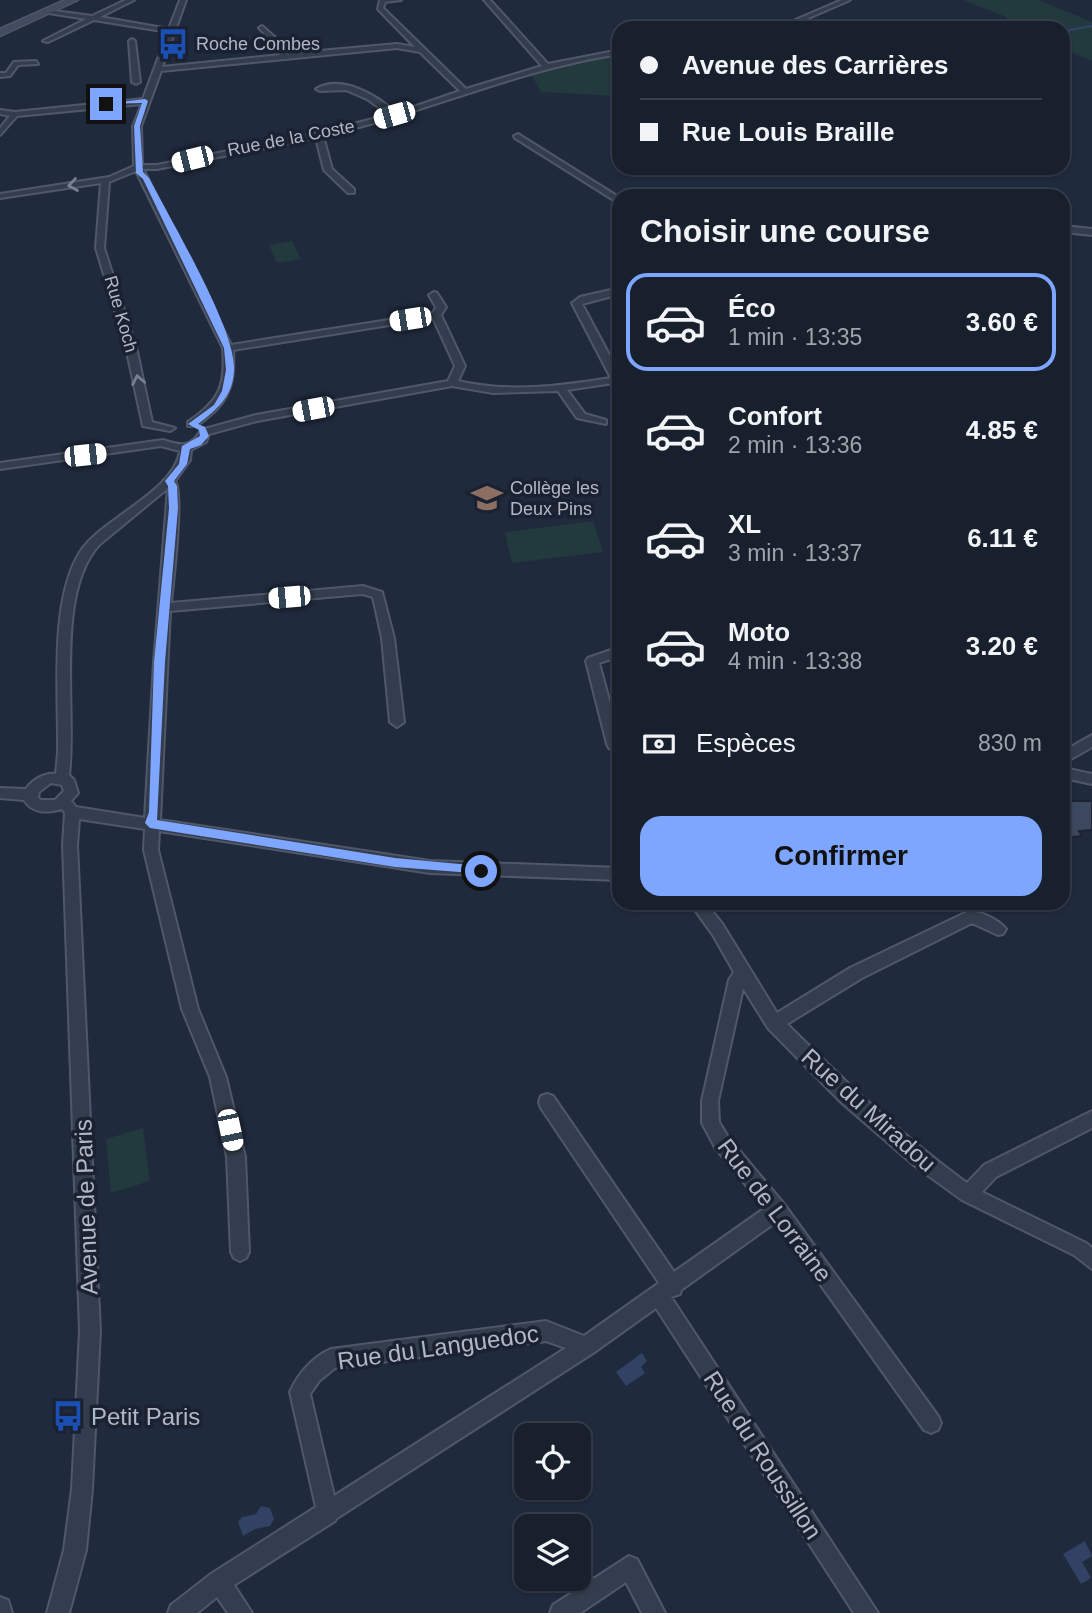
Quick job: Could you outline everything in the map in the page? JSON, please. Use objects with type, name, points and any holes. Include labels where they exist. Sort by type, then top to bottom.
[{"type":"main road","points":[[0,33],[73,0]]},
{"type":"street","points":[[46,41],[131,0]]},
{"type":"street","points":[[163,443],[163,435],[170,428],[192,424],[217,407],[226,391],[230,370],[228,348],[138,167],[137,126],[158,69],[159,56],[183,0]]},
{"type":"street","points":[[398,0],[384,0],[380,9],[465,92]]},
{"type":"street","points":[[487,0],[547,67]]},
{"type":"street","points":[[797,21],[847,0]]},
{"type":"street","points":[[49,11],[171,31]]},
{"type":"street","points":[[262,28],[277,42],[284,56]]},
{"type":"street","points":[[132,41],[136,82]]},
{"type":"street","points":[[158,69],[417,44]]},
{"type":"street","points":[[405,47],[424,51]]},
{"type":"street","name":"Rue de la Coste","points":[[0,196],[105,180],[125,175],[138,167],[157,167],[319,135],[394,115],[465,92],[491,80],[612,53]]},
{"type":"street","points":[[135,57],[146,57]]},
{"type":"street","points":[[0,75],[8,75],[16,64],[36,63]]},
{"type":"street","points":[[337,88],[372,96],[394,115]]},
{"type":"street","points":[[0,112],[15,114],[145,101]]},
{"type":"street","points":[[0,133],[15,114]]},
{"type":"street","points":[[319,135],[328,170],[351,191]]},
{"type":"street","points":[[518,136],[612,197]]},
{"type":"street","name":"Rue Koch","points":[[105,180],[100,248],[131,347],[147,424],[170,428]]},
{"type":"street","points":[[1070,230],[1092,232]]},
{"type":"street","points":[[612,292],[577,303],[612,369]]},
{"type":"street","points":[[228,348],[436,315],[441,307],[434,295]]},
{"type":"street","points":[[436,315],[460,366],[452,383]]},
{"type":"street","points":[[192,424],[205,432],[256,418],[452,383],[479,391],[560,387],[612,381]]},
{"type":"street","points":[[560,387],[581,416],[601,422]]},
{"type":"street","points":[[0,466],[163,443],[176,449],[186,448],[202,440],[205,432]]},
{"type":"street","points":[[62,778],[65,753],[68,590],[86,551],[104,531],[169,481],[183,464],[186,448]]},
{"type":"street","points":[[169,481],[173,486],[173,508],[160,662],[155,812],[150,823],[151,850],[190,1009],[218,1077],[236,1157],[240,1252]]},
{"type":"street","points":[[164,608],[363,590],[378,595],[388,638],[397,722]]},
{"type":"street","points":[[612,654],[592,660],[612,736]]},
{"type":"street","points":[[1070,754],[1092,740]]},
{"type":"street","points":[[1070,774],[1092,779]]},
{"type":"street","points":[[31,795],[42,781],[62,778]]},
{"type":"street","points":[[62,778],[72,788],[68,807]]},
{"type":"street","points":[[0,793],[31,795]]},
{"type":"street","points":[[31,795],[38,806],[68,807],[150,823],[430,867],[612,874]]},
{"type":"street","name":"Avenue de Paris","points":[[58,1613],[75,1550],[82,1489],[90,1331],[68,807]]},
{"type":"street","name":"Rue du Miradou","points":[[702,910],[774,1023],[848,1097],[921,1160],[968,1194],[1080,1250],[1092,1260]]},
{"type":"street","points":[[774,1023],[856,973],[972,916],[998,929]]},
{"type":"street","name":"Rue de Lorraine","points":[[742,973],[737,980],[710,1101],[711,1123],[722,1143],[778,1210],[931,1423]]},
{"type":"street","name":"Rue du Roussillon","points":[[547,1102],[867,1613]]},
{"type":"street","points":[[968,1194],[990,1171],[1092,1119]]},
{"type":"street","name":"Rue du Languedoc","points":[[179,1613],[219,1583],[586,1346],[666,1292],[778,1210]]},
{"type":"street","name":"Rue du Languedoc","points":[[328,1514],[300,1392],[312,1374],[331,1359],[546,1331],[586,1346]]},
{"type":"street","points":[[561,1613],[629,1567],[654,1613]]},
{"type":"street","points":[[219,1583],[241,1613]]},
{"type":"green space","points":[[963,0],[1039,0],[1092,22],[1092,61],[1070,52],[1070,21],[1008,21],[1006,17]]},
{"type":"green space","points":[[611,56],[612,96],[541,92],[531,74]]},
{"type":"green space","points":[[292,241],[301,259],[277,263],[269,245]]},
{"type":"green space","points":[[593,521],[603,552],[512,563],[505,532]]},
{"type":"green space","points":[[143,1128],[150,1181],[111,1193],[106,1139]]},
{"type":"water","points":[[642,1353],[647,1361],[641,1367],[645,1373],[626,1386],[616,1372]]},
{"type":"water","points":[[261,1506],[270,1508],[274,1519],[270,1526],[255,1529],[243,1536],[238,1522],[242,1517],[256,1514]]},
{"type":"water","points":[[1085,1541],[1092,1556],[1082,1562],[1091,1578],[1081,1584],[1063,1554]]},
{"type":"building","points":[[1070,801],[1092,801],[1092,830],[1079,831],[1082,836],[1070,837]]},
{"type":"waterway","points":[[1070,30],[1092,26]]},
{"type":"place","name":"Roche Combes","points":[[173,44]]},
{"type":"place","name":"Collège les Deux Pins","points":[[487,498]]},
{"type":"place","name":"Petit Paris","points":[[68,1416]]},
{"type":"route","points":[[106,104],[145,101],[137,126],[139,173],[146,178],[215,316],[228,348],[230,370],[226,391],[217,407],[192,424],[202,429],[205,436],[198,443],[186,448],[183,464],[169,481],[173,486],[173,508],[160,662],[155,812],[150,823],[395,862],[481,871]]}]
